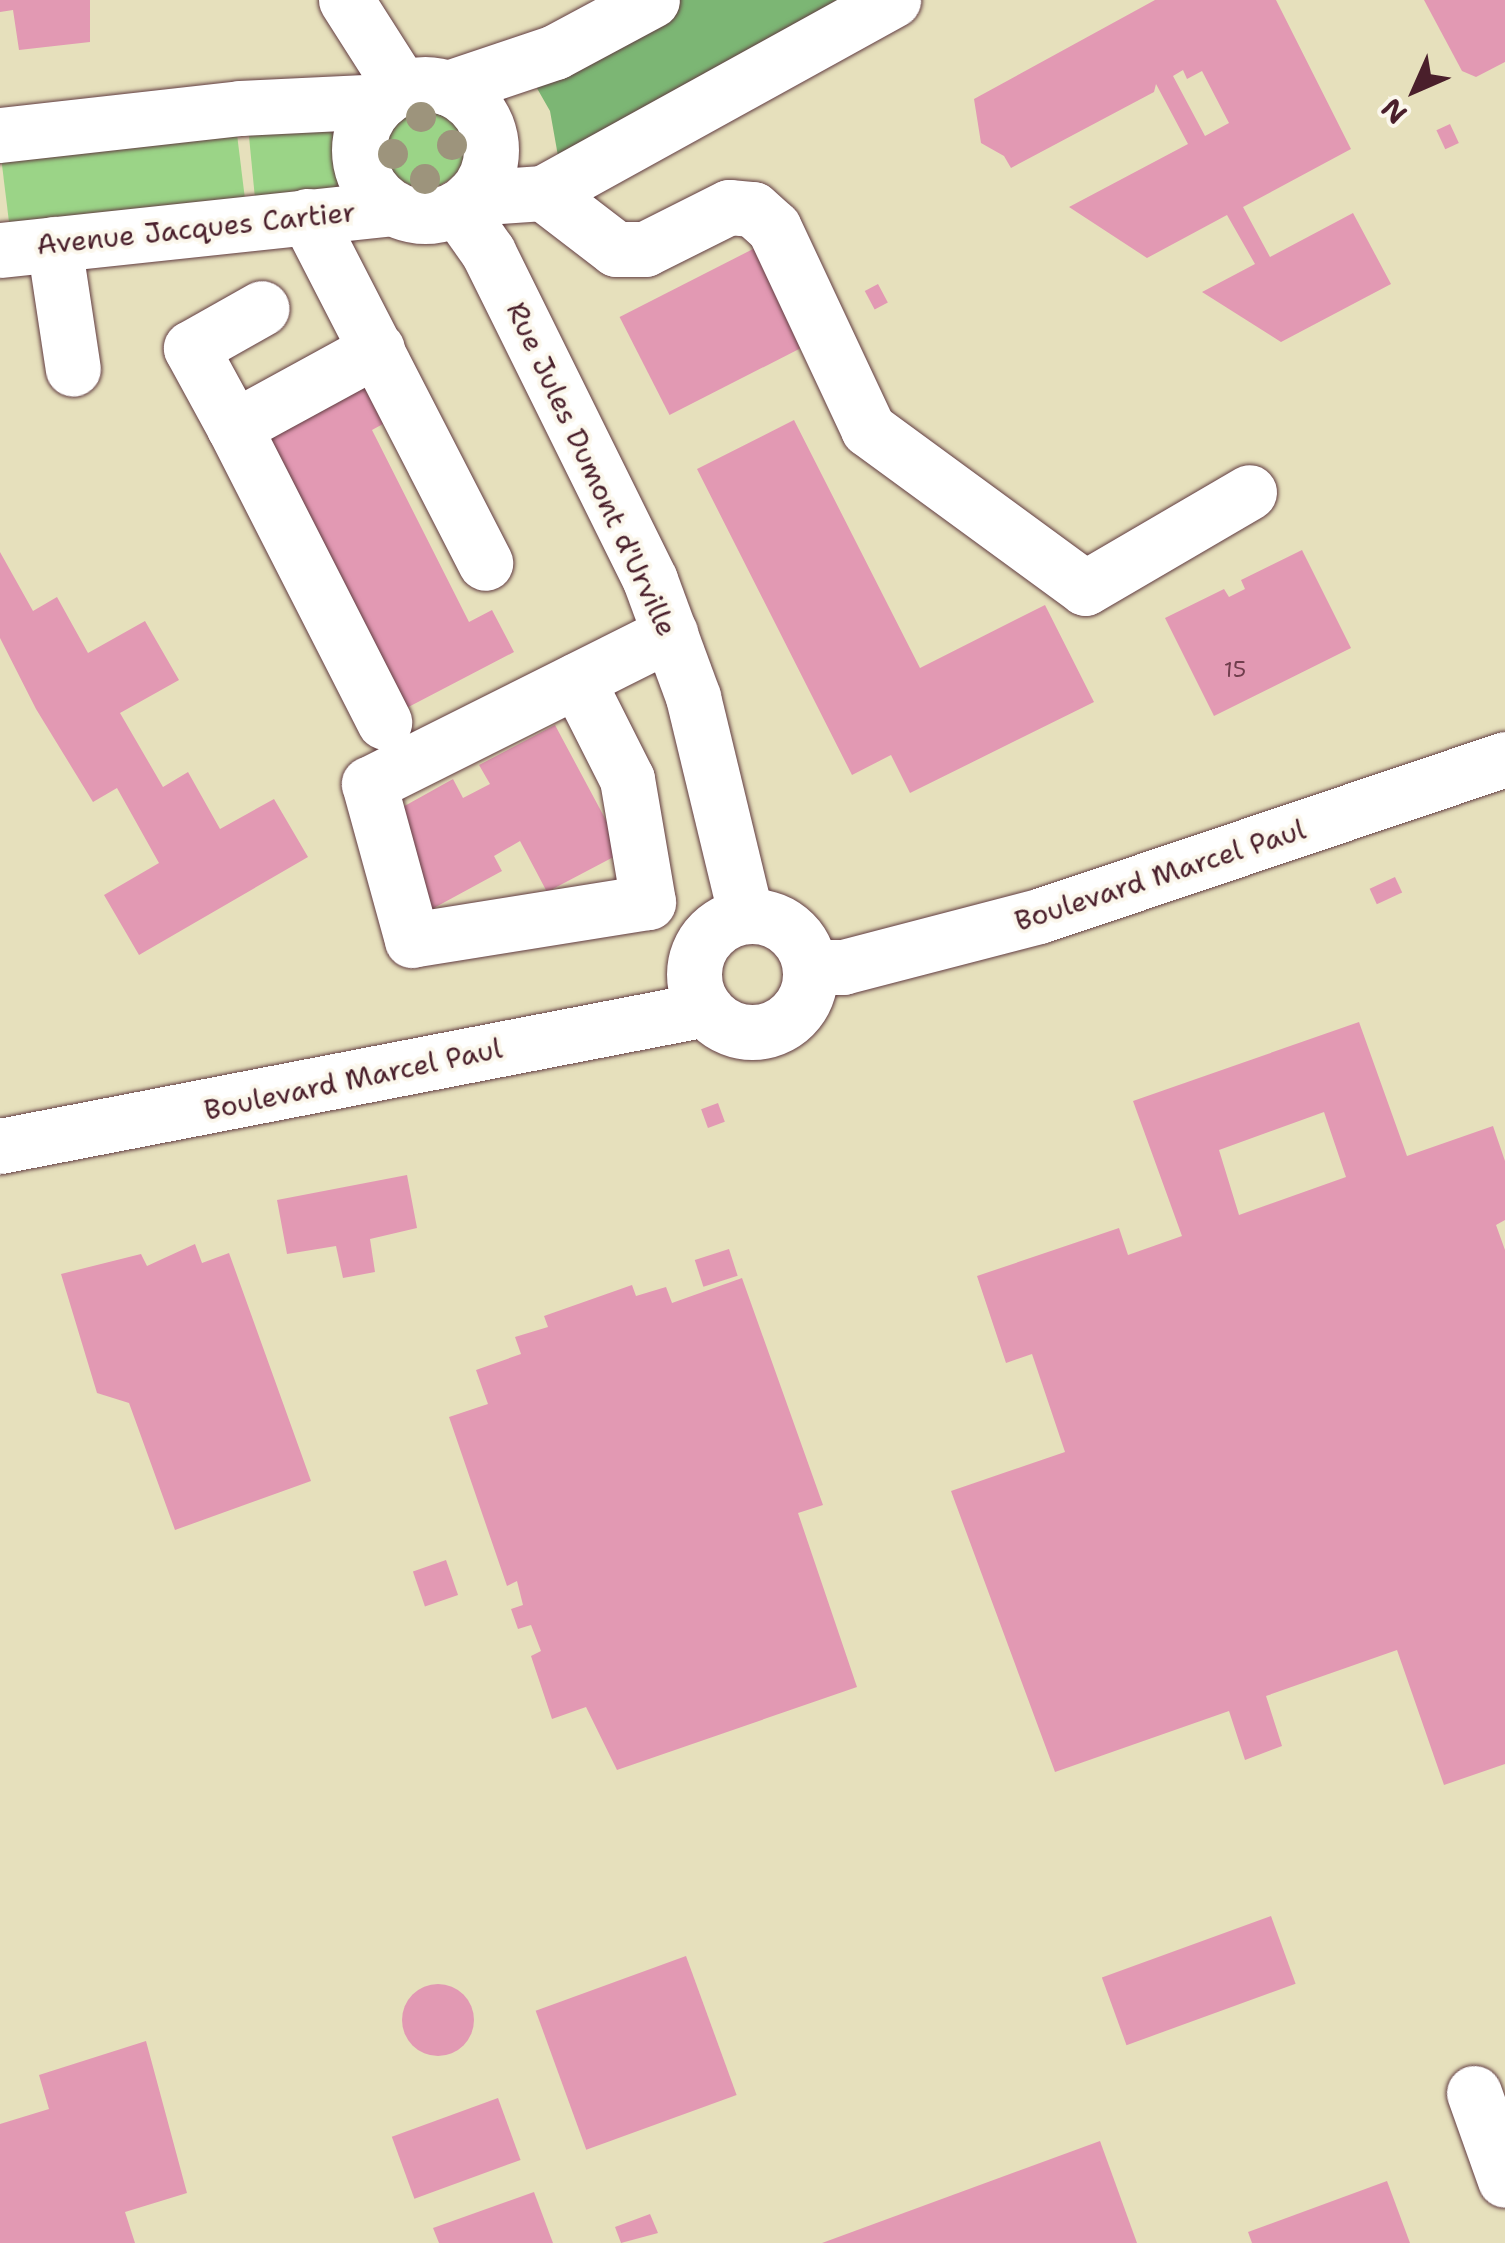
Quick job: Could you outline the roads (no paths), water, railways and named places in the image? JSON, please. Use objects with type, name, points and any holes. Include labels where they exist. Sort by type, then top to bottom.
[{"type":"street","points":[[346,0],[410,92],[475,107],[490,137],[488,170],[464,203]]},
{"type":"street","points":[[0,134],[410,92],[555,52],[652,0]]},
{"type":"street","points":[[410,92],[360,136],[360,164],[372,190],[393,208],[425,216],[464,203],[543,193],[894,0]]},
{"type":"street","points":[[543,193],[616,250],[645,249],[729,206],[753,209],[774,228],[868,428],[1085,588],[1250,492]]},
{"type":"street","name":"Rue Jules Dumont d'Urville","points":[[464,203],[528,329],[670,633],[693,697],[746,916]]},
{"type":"street","name":"Avenue Jacques Cartier","points":[[0,250],[393,208]]},
{"type":"street","points":[[307,216],[486,563]]},
{"type":"street","points":[[54,244],[73,369]]},
{"type":"street","points":[[262,308],[191,348],[384,722]]},
{"type":"street","points":[[234,427],[377,349]]},
{"type":"street","points":[[577,680],[627,779],[648,902],[412,940],[369,784],[670,633]]},
{"type":"street","name":"Boulevard Marcel Paul","points":[[810,968],[843,968],[1039,916],[1505,759]]},
{"type":"street","points":[[746,916],[784,925],[802,943],[810,968],[802,1005],[775,1027],[738,1030],[706,1008],[695,984],[697,957],[721,925],[746,916]]},
{"type":"street","name":"Boulevard Marcel Paul","points":[[0,1146],[706,1008]]},
{"type":"street","points":[[1474,2093],[1505,2180]]}]
